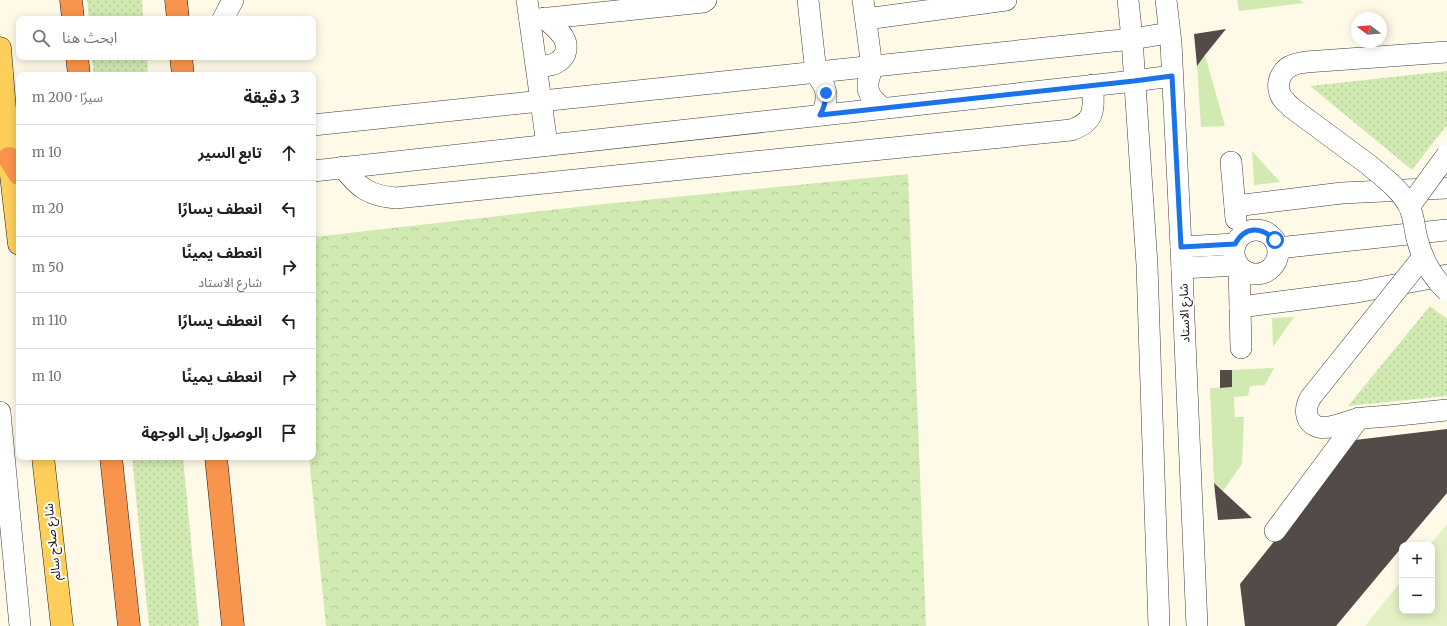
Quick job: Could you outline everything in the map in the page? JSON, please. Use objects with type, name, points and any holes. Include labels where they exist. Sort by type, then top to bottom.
[{"type":"highway","points":[[71,0],[73,16]]},
{"type":"highway","points":[[176,0],[178,16]]},
{"type":"highway","points":[[77,60],[79,72]]},
{"type":"highway","points":[[111,460],[129,626]]},
{"type":"highway","points":[[216,460],[233,626]]},
{"type":"main road","points":[[0,48],[14,166],[16,197]]},
{"type":"main road","name":"شارع صلاح سالم","points":[[43,460],[62,626]]},
{"type":"street","points":[[225,16],[233,0]]},
{"type":"street","points":[[534,13],[703,2],[706,0]]},
{"type":"street","points":[[808,0],[816,73],[821,79],[826,93],[824,109],[820,115]]},
{"type":"street","points":[[882,108],[871,97],[868,90],[868,82],[872,67],[864,10],[1006,0]]},
{"type":"street","points":[[1128,0],[1132,39],[1147,265],[1159,626]]},
{"type":"street","name":"شارع الاستاد","points":[[1166,0],[1172,76],[1181,247],[1197,626]]},
{"type":"street","points":[[534,13],[560,32],[566,40],[567,49],[563,58],[556,63],[537,67]]},
{"type":"street","points":[[534,13],[537,67],[547,145]]},
{"type":"street","points":[[316,125],[1132,39],[1169,32]]},
{"type":"street","points":[[1447,52],[1306,62],[1294,64],[1285,69],[1279,79],[1279,91],[1283,100],[1369,165],[1396,188],[1409,207],[1423,257],[1431,272],[1447,291]]},
{"type":"street","points":[[316,171],[1172,76]]},
{"type":"street","points":[[343,167],[353,181],[366,190],[380,197],[396,198],[1071,130],[1082,126],[1093,112],[1093,85]]},
{"type":"street","points":[[1409,207],[1447,155]]},
{"type":"street","points":[[1232,162],[1236,241],[1233,251],[1234,258],[1238,266],[1241,348]]},
{"type":"street","points":[[1235,206],[1342,193],[1447,188]]},
{"type":"street","points":[[1181,247],[1236,241],[1244,232],[1261,230],[1275,240],[1278,248],[1278,256],[1274,264],[1269,270],[1262,274],[1246,272],[1238,266],[1182,268]]},
{"type":"street","points":[[1278,248],[1447,230]]},
{"type":"street","points":[[1423,257],[1311,397],[1307,404],[1306,411],[1308,418],[1313,424],[1320,427],[1327,427],[1359,418],[1447,410]]},
{"type":"street","points":[[1240,307],[1358,292],[1447,275]]},
{"type":"street","points":[[0,412],[5,514],[20,626]]},
{"type":"street","points":[[1275,531],[1359,418]]},
{"type":"green space","points":[[87,0],[142,0],[143,16],[89,16]]},
{"type":"green space","points":[[1237,0],[1300,0],[1304,3],[1239,11]]},
{"type":"green space","points":[[1205,55],[1225,126],[1201,127],[1197,66]]},
{"type":"green space","points":[[92,60],[147,60],[148,72],[94,72]]},
{"type":"green space","points":[[1447,71],[1447,125],[1412,170],[1310,86]]},
{"type":"green space","points":[[1252,151],[1280,182],[1254,185]]},
{"type":"green space","points":[[908,174],[926,626],[326,626],[309,460],[316,460],[316,237],[595,205]]},
{"type":"green space","points":[[1430,306],[1447,319],[1447,396],[1348,406]]},
{"type":"green space","points":[[1294,317],[1273,347],[1272,318]]},
{"type":"green space","points":[[1274,368],[1265,385],[1250,386],[1248,396],[1234,397],[1235,417],[1244,417],[1242,464],[1223,491],[1214,483],[1210,388],[1232,387],[1232,370]]},
{"type":"green space","points":[[132,460],[183,460],[199,626],[149,626]]},
{"type":"green space","points":[[1447,524],[1447,626],[1365,626],[1399,584],[1399,614],[1435,614],[1435,542],[1432,542]]},
{"type":"building","points":[[1226,29],[1205,55],[1197,66],[1194,34]]},
{"type":"building","points":[[1220,370],[1232,370],[1232,387],[1220,388]]},
{"type":"building","points":[[1447,429],[1447,493],[1406,542],[1399,542],[1399,551],[1336,626],[1245,626],[1240,584],[1355,440]]},
{"type":"building","points":[[1214,483],[1227,495],[1252,518],[1218,520]]},
{"type":"route","points":[[826,93],[824,109],[820,115],[1172,76],[1181,247],[1235,244],[1244,232],[1252,230],[1261,230],[1275,240]]}]
